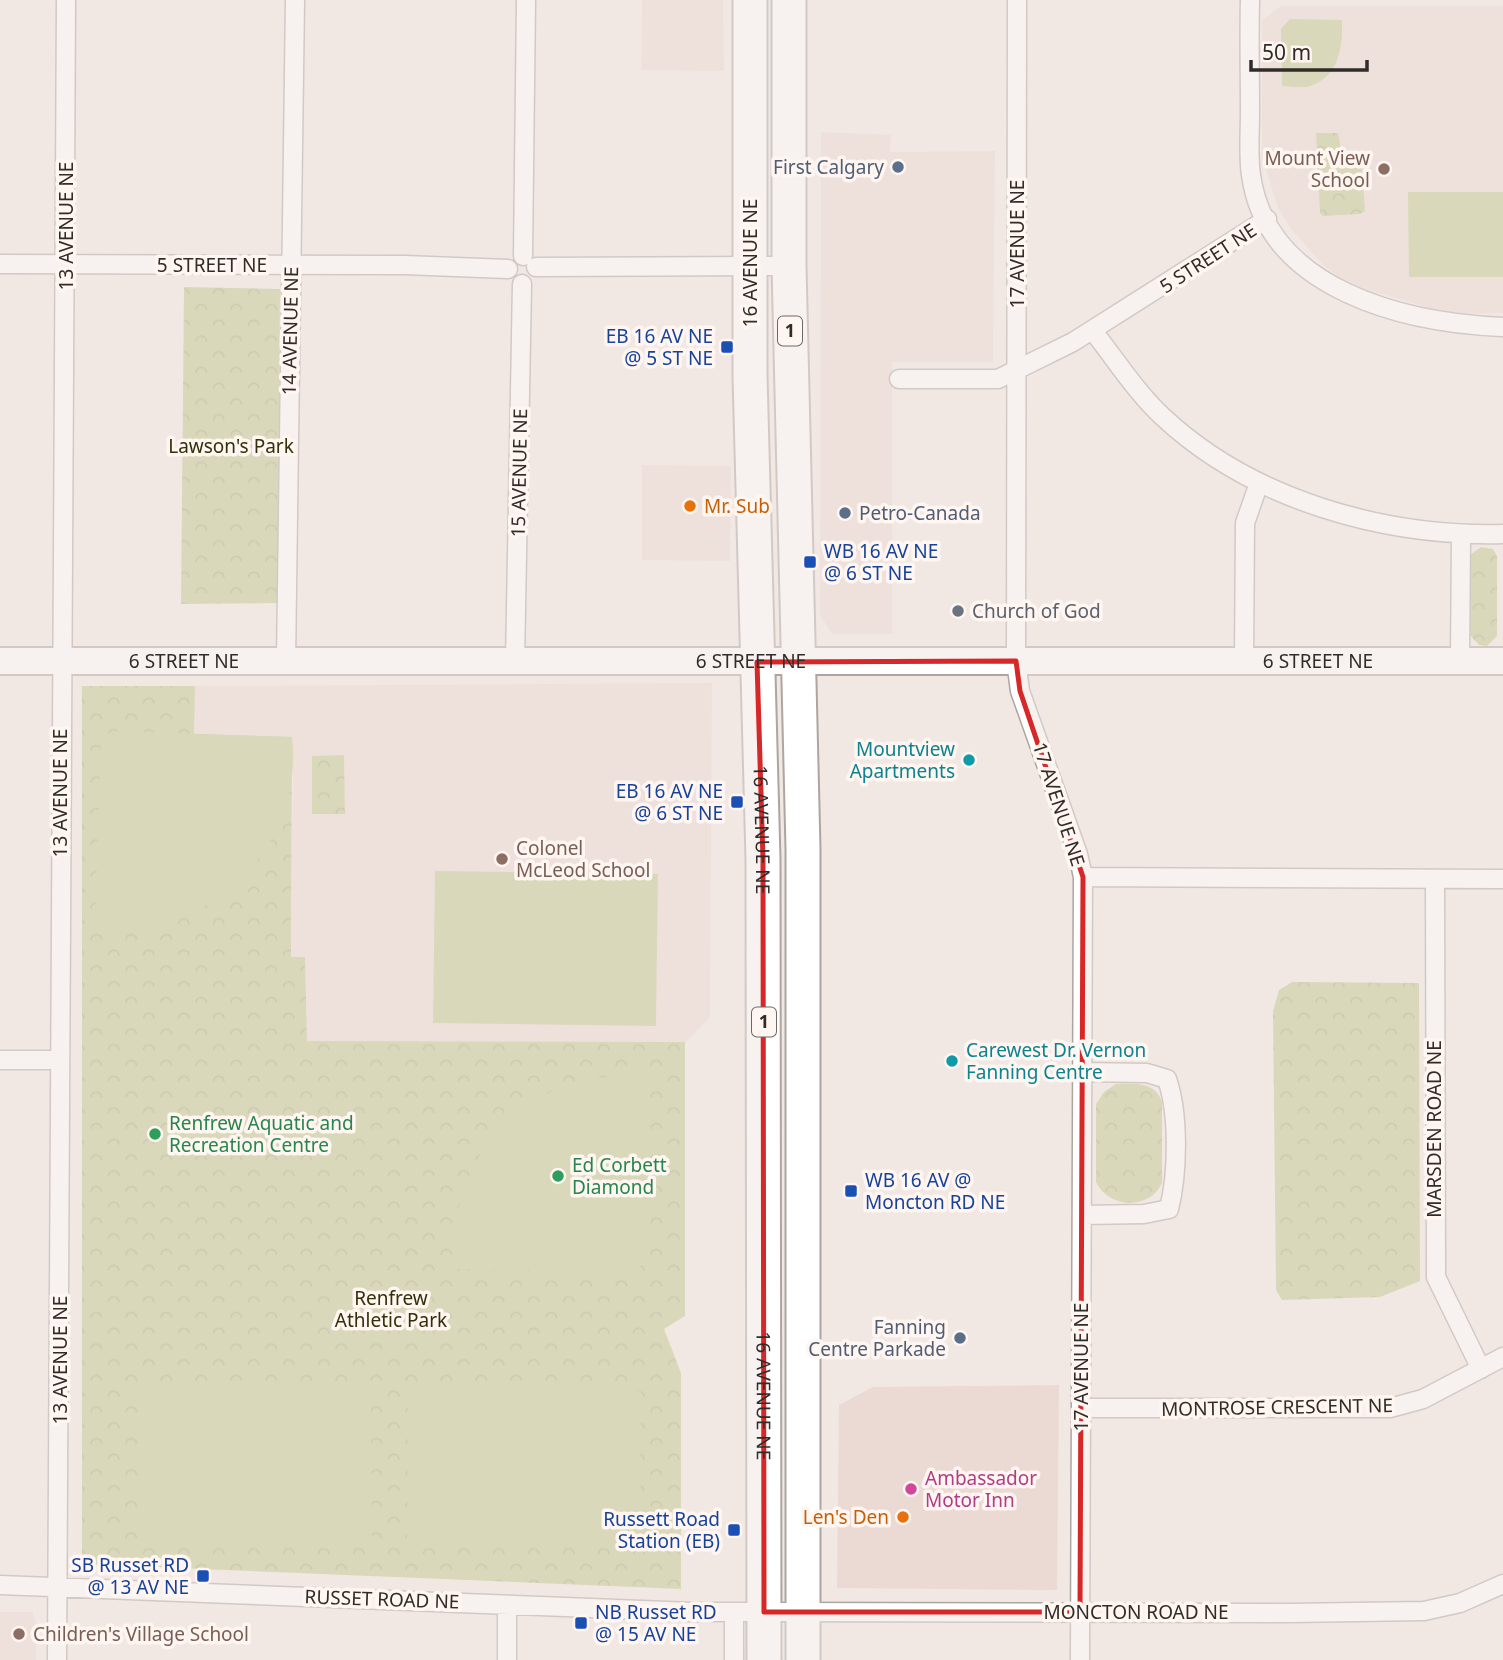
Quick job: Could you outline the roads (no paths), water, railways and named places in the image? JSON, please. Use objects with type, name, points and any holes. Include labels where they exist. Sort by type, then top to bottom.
[{"type":"highway","name":"16 AVENUE NE","points":[[750,0],[750,265],[757,662],[764,859],[749,1613],[764,1660]]},
{"type":"highway","name":"16 AVENUE NE","points":[[789,0],[789,266],[804,861],[803,1660]]},
{"type":"street","name":"13 AVENUE NE","points":[[57,1660],[66,0]]},
{"type":"street","name":"14 AVENUE NE","points":[[286,662],[295,0]]},
{"type":"street","points":[[526,0],[530,262],[533,279],[522,284],[514,281],[508,269],[515,258],[530,262],[789,266]]},
{"type":"street","name":"17 AVENUE NE","points":[[1017,0],[1016,661],[1020,691],[1078,855],[1083,877],[1080,1660]]},
{"type":"street","points":[[1250,0],[1251,177],[1267,219]]},
{"type":"street","name":"5 STREET NE","points":[[899,379],[998,379],[1093,331],[1267,219],[1299,262],[1344,293],[1401,313],[1503,327]]},
{"type":"street","name":"5 STREET NE","points":[[0,264],[508,269]]},
{"type":"street","name":"15 AVENUE NE","points":[[515,663],[522,284]]},
{"type":"street","points":[[1093,331],[1164,419],[1232,468],[1259,483],[1352,517],[1461,534],[1503,534]]},
{"type":"street","points":[[1244,661],[1245,523],[1259,483]]},
{"type":"street","points":[[1460,661],[1461,534]]},
{"type":"street","name":"6 STREET NE","points":[[0,662],[1503,661]]},
{"type":"street","points":[[1083,877],[1503,879]]},
{"type":"street","name":"MARSDEN ROAD NE","points":[[1435,879],[1436,1277],[1481,1368]]},
{"type":"street","points":[[0,1060],[59,1060]]},
{"type":"street","points":[[1082,1072],[1147,1073],[1167,1079],[1174,1099],[1174,1189],[1169,1209],[1144,1214],[1082,1215]]},
{"type":"street","name":"MONTROSE CRESCENT NE","points":[[1081,1408],[1390,1408],[1423,1399],[1503,1357]]},
{"type":"street","name":"MONCTON ROAD NE","points":[[749,1613],[1406,1613],[1460,1603],[1503,1584]]},
{"type":"street","name":"RUSSET ROAD NE","points":[[0,1585],[749,1613]]},
{"type":"street","points":[[508,1605],[508,1660]]},
{"type":"street","points":[[734,1660],[749,1613]]},
{"type":"place","name":"First Calgary","points":[[898,167]]},
{"type":"place","name":"Mount View School","points":[[1384,169]]},
{"type":"place","name":"EB 16 AV NE @ 5 ST NE","points":[[727,347]]},
{"type":"place","name":"Mr. Sub","points":[[690,506]]},
{"type":"place","name":"Petro-Canada","points":[[845,513]]},
{"type":"place","name":"WB 16 AV NE @ 6 ST NE","points":[[810,562]]},
{"type":"place","name":"Church of God","points":[[958,611]]},
{"type":"place","name":"Mountview Apartments","points":[[969,760]]},
{"type":"place","name":"EB 16 AV NE @ 6 ST NE","points":[[737,802]]},
{"type":"place","name":"Colonel McLeod School","points":[[502,859]]},
{"type":"place","name":"Carewest Dr. Vernon Fanning Centre","points":[[952,1061]]},
{"type":"place","name":"Renfrew Aquatic and Recreation Centre","points":[[155,1134]]},
{"type":"place","name":"Ed Corbett Diamond","points":[[558,1176]]},
{"type":"place","name":"WB 16 AV @ Moncton RD NE","points":[[851,1191]]},
{"type":"place","name":"Fanning Centre Parkade","points":[[960,1338]]},
{"type":"place","name":"Ambassador Motor Inn","points":[[911,1489]]},
{"type":"place","name":"Len's Den","points":[[903,1517]]},
{"type":"place","name":"Russett Road Station (EB)","points":[[734,1530]]},
{"type":"place","name":"SB Russet RD @ 13 AV NE","points":[[203,1576]]},
{"type":"place","name":"NB Russet RD @ 15 AV NE","points":[[581,1623]]},
{"type":"place","name":"Children's Village School","points":[[19,1634]]},
{"type":"park label","name":"Lawson's Park","points":[[231,446]]},
{"type":"park label","name":"Renfrew Athletic Park","points":[[391,1309]]}]
